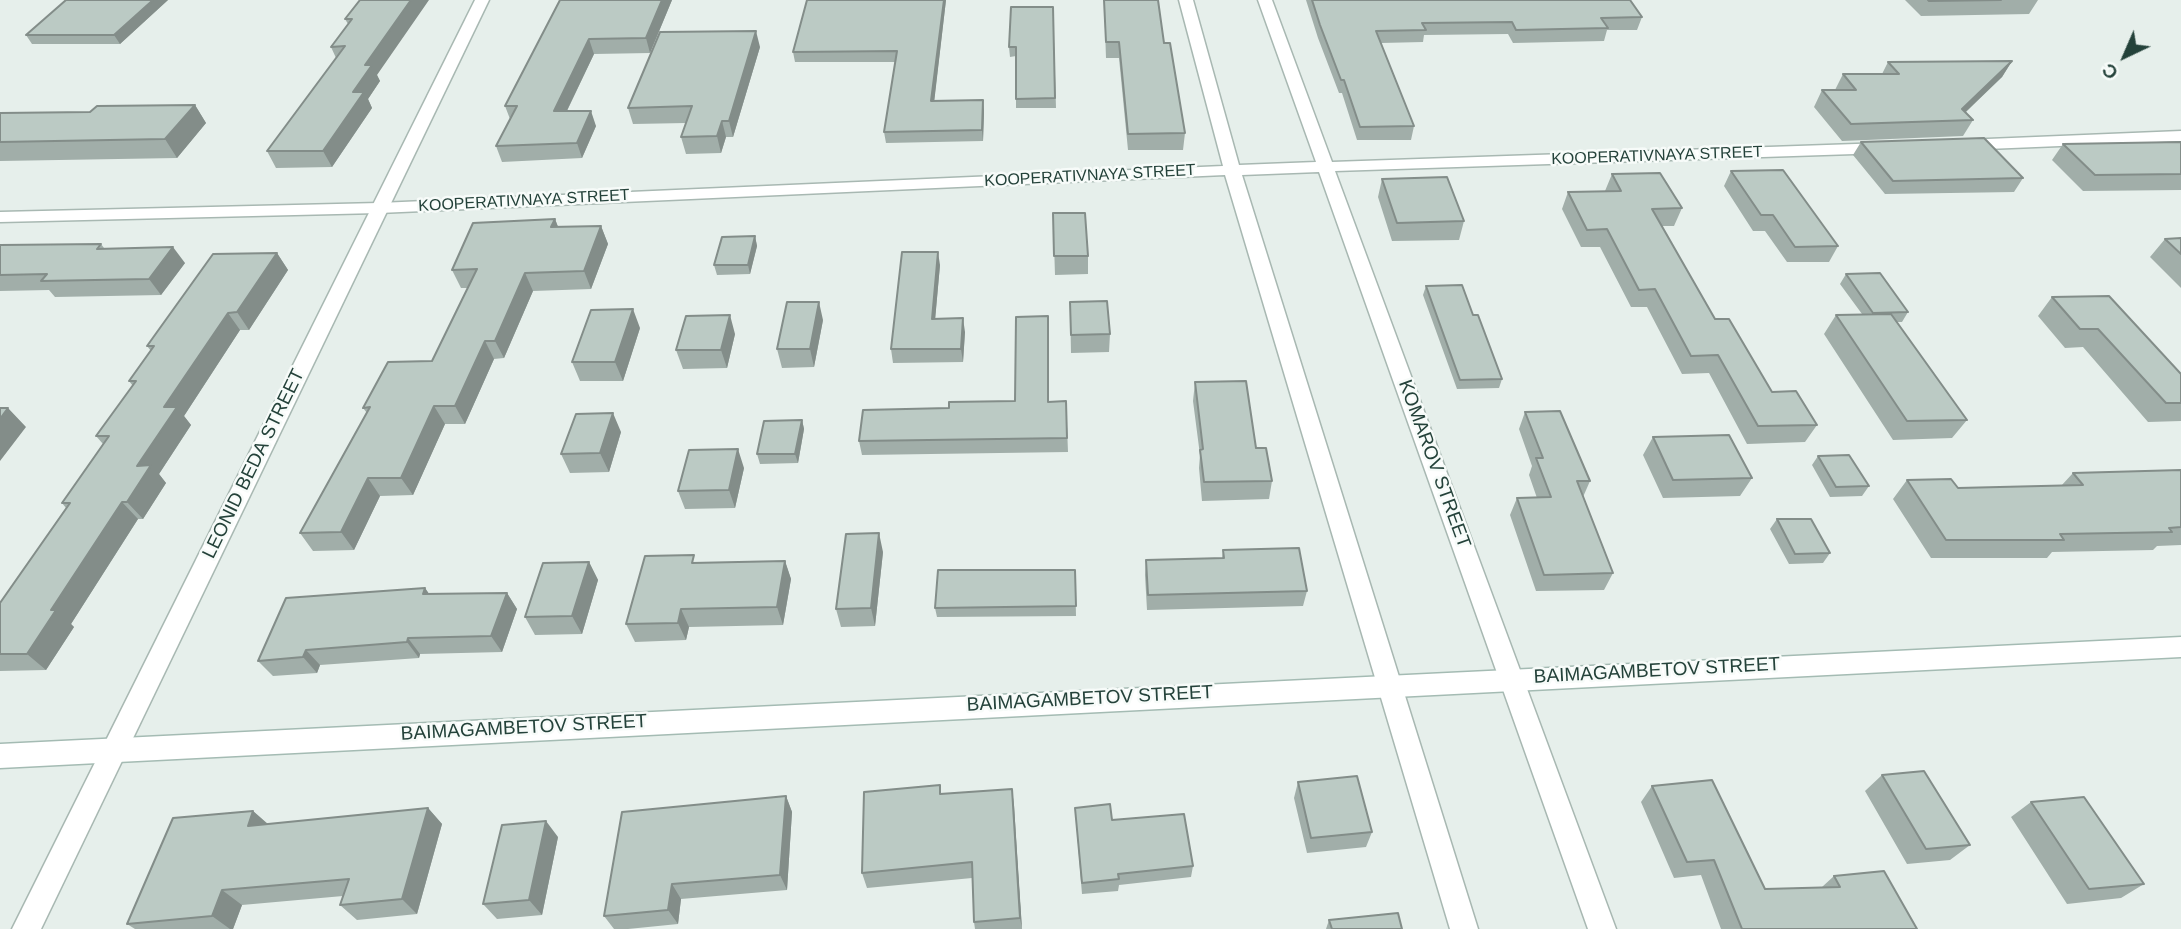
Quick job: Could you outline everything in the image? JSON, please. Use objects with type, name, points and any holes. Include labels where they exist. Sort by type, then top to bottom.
[{"type":"street","name":"LEONID BEDA STREET","points":[[26,929],[482,0]]},
{"type":"street","points":[[1186,0],[1232,170],[1464,929]]},
{"type":"street","name":"KOMAROV STREET","points":[[1265,0],[1328,166],[1602,929]]},
{"type":"street","points":[[1944,146],[2181,136]]},
{"type":"street","name":"KOOPERATIVNAYA STREET","points":[[0,217],[379,208],[1328,166],[1904,147]]},
{"type":"street","name":"BAIMAGAMBETOV STREET","points":[[0,756],[1511,678],[2181,647]]},
{"type":"building","points":[[66,0],[153,0],[114,35],[26,35]]},
{"type":"building","points":[[360,0],[411,0],[365,65],[372,65],[353,92],[364,92],[323,151],[267,151],[345,46],[331,47],[352,19],[345,19]]},
{"type":"building","points":[[560,0],[662,0],[646,38],[589,39],[554,111],[591,111],[577,143],[496,146],[517,106],[505,106]]},
{"type":"building","points":[[807,0],[944,0],[931,101],[983,100],[982,130],[884,132],[897,51],[793,52]]},
{"type":"building","points":[[1104,0],[1158,0],[1164,43],[1170,43],[1185,133],[1128,134],[1119,42],[1106,42]]},
{"type":"building","points":[[1312,0],[1630,0],[1642,17],[1601,18],[1608,28],[1516,30],[1512,22],[1422,23],[1426,30],[1376,31],[1414,126],[1360,127]]},
{"type":"building","points":[[1928,0],[2001,0],[1929,1]]},
{"type":"building","points":[[1011,7],[1053,7],[1055,98],[1016,99],[1016,47],[1009,47]]},
{"type":"building","points":[[756,31],[729,121],[722,121],[717,136],[681,137],[692,106],[628,108],[660,32]]},
{"type":"building","points":[[2012,61],[1962,109],[1973,120],[1851,124],[1822,90],[1856,90],[1843,74],[1899,74],[1888,62]]},
{"type":"building","points":[[195,105],[165,139],[0,142],[0,113],[90,112],[97,106]]},
{"type":"building","points":[[1984,138],[2023,178],[1893,181],[1861,142]]},
{"type":"building","points":[[2181,142],[2181,174],[2095,175],[2063,144]]},
{"type":"building","points":[[1783,170],[1838,246],[1795,247],[1773,215],[1761,215],[1731,171]]},
{"type":"building","points":[[1660,173],[1682,208],[1652,209],[1715,319],[1729,319],[1772,392],[1796,391],[1817,425],[1758,426],[1718,355],[1691,356],[1655,289],[1639,290],[1607,229],[1587,230],[1568,192],[1621,191],[1612,174]]},
{"type":"building","points":[[1447,177],[1464,221],[1397,223],[1382,179]]},
{"type":"building","points":[[1053,213],[1085,213],[1088,256],[1054,256]]},
{"type":"building","points":[[555,219],[551,227],[601,226],[584,271],[525,273],[495,341],[485,341],[455,406],[434,406],[401,478],[368,478],[341,532],[300,533],[370,407],[363,408],[388,362],[432,361],[477,269],[452,270],[473,223]]},
{"type":"building","points":[[755,236],[748,265],[714,265],[722,237]]},
{"type":"building","points":[[2181,238],[2181,254],[2165,239]]},
{"type":"building","points":[[101,244],[97,249],[173,247],[149,279],[41,281],[47,274],[0,275],[0,245]]},
{"type":"building","points":[[902,252],[938,252],[932,319],[963,318],[961,349],[891,349]]},
{"type":"building","points":[[277,253],[237,312],[228,313],[164,407],[177,407],[137,466],[151,465],[127,502],[122,502],[51,610],[56,610],[27,654],[0,654],[0,603],[70,503],[62,503],[109,436],[96,436],[136,381],[129,381],[154,346],[147,346],[213,254]]},
{"type":"building","points":[[1880,273],[1908,312],[1873,313],[1846,274]]},
{"type":"building","points":[[1462,285],[1473,315],[1478,315],[1502,379],[1460,380],[1426,286]]},
{"type":"building","points":[[2109,296],[2181,374],[2181,403],[2166,403],[2098,329],[2080,329],[2052,297]]},
{"type":"building","points":[[1107,301],[1110,334],[1071,335],[1070,302]]},
{"type":"building","points":[[787,302],[819,302],[810,349],[777,349]]},
{"type":"building","points":[[633,309],[615,362],[572,362],[591,310]]},
{"type":"building","points":[[1891,314],[1967,420],[1907,421],[1836,315]]},
{"type":"building","points":[[730,315],[721,350],[676,350],[686,316]]},
{"type":"building","points":[[1048,316],[1048,402],[1066,401],[1067,438],[859,441],[863,410],[949,408],[949,402],[1015,401],[1016,317]]},
{"type":"building","points":[[1246,381],[1256,448],[1266,448],[1272,481],[1204,482],[1195,382]]},
{"type":"building","points":[[0,408],[8,408],[0,419]]},
{"type":"building","points":[[1560,411],[1590,481],[1577,481],[1613,573],[1544,575],[1517,498],[1551,497],[1536,458],[1543,458],[1525,412]]},
{"type":"building","points":[[613,413],[600,453],[561,454],[576,414]]},
{"type":"building","points":[[802,420],[795,454],[757,454],[764,421]]},
{"type":"building","points":[[1729,435],[1752,478],[1673,480],[1653,437]]},
{"type":"building","points":[[738,449],[729,490],[678,491],[689,450]]},
{"type":"building","points":[[1849,455],[1869,486],[1836,487],[1818,456]]},
{"type":"building","points":[[2181,470],[2181,527],[2169,528],[2172,532],[2060,534],[2064,540],[1946,540],[1907,480],[1951,479],[1958,488],[2083,485],[2073,473]]},
{"type":"building","points":[[1777,519],[1811,519],[1830,553],[1795,554]]},
{"type":"building","points":[[879,533],[871,608],[836,609],[846,534]]},
{"type":"building","points":[[1299,548],[1307,591],[1148,595],[1146,560],[1224,558],[1223,550]]},
{"type":"building","points":[[694,555],[692,563],[785,561],[777,607],[681,609],[678,623],[626,624],[645,556]]},
{"type":"building","points":[[589,562],[572,616],[525,617],[543,563]]},
{"type":"building","points":[[938,570],[1075,570],[1076,606],[935,608]]},
{"type":"building","points":[[425,588],[423,594],[507,593],[491,636],[408,638],[407,642],[306,650],[303,657],[258,661],[286,598]]},
{"type":"building","points":[[1924,771],[1970,845],[1926,849],[1882,775]]},
{"type":"building","points":[[1357,776],[1372,832],[1311,838],[1298,782]]},
{"type":"building","points":[[1712,780],[1765,889],[1840,887],[1834,876],[1884,871],[1917,929],[1742,929],[1714,860],[1687,862],[1652,786]]},
{"type":"building","points":[[940,785],[940,794],[1012,789],[1020,918],[974,922],[972,862],[862,873],[864,792]]},
{"type":"building","points":[[786,796],[780,875],[672,884],[668,910],[604,916],[622,812]]},
{"type":"building","points":[[2084,797],[2144,884],[2089,889],[2031,802]]},
{"type":"building","points":[[1110,804],[1112,820],[1184,814],[1193,866],[1118,874],[1119,879],[1082,883],[1075,808]]},
{"type":"building","points":[[428,808],[402,899],[340,905],[349,879],[222,890],[212,916],[127,924],[173,818],[253,811],[248,826]]},
{"type":"building","points":[[546,821],[529,900],[483,904],[502,825]]},
{"type":"building","points":[[1398,913],[1402,929],[1332,929],[1329,920]]}]
